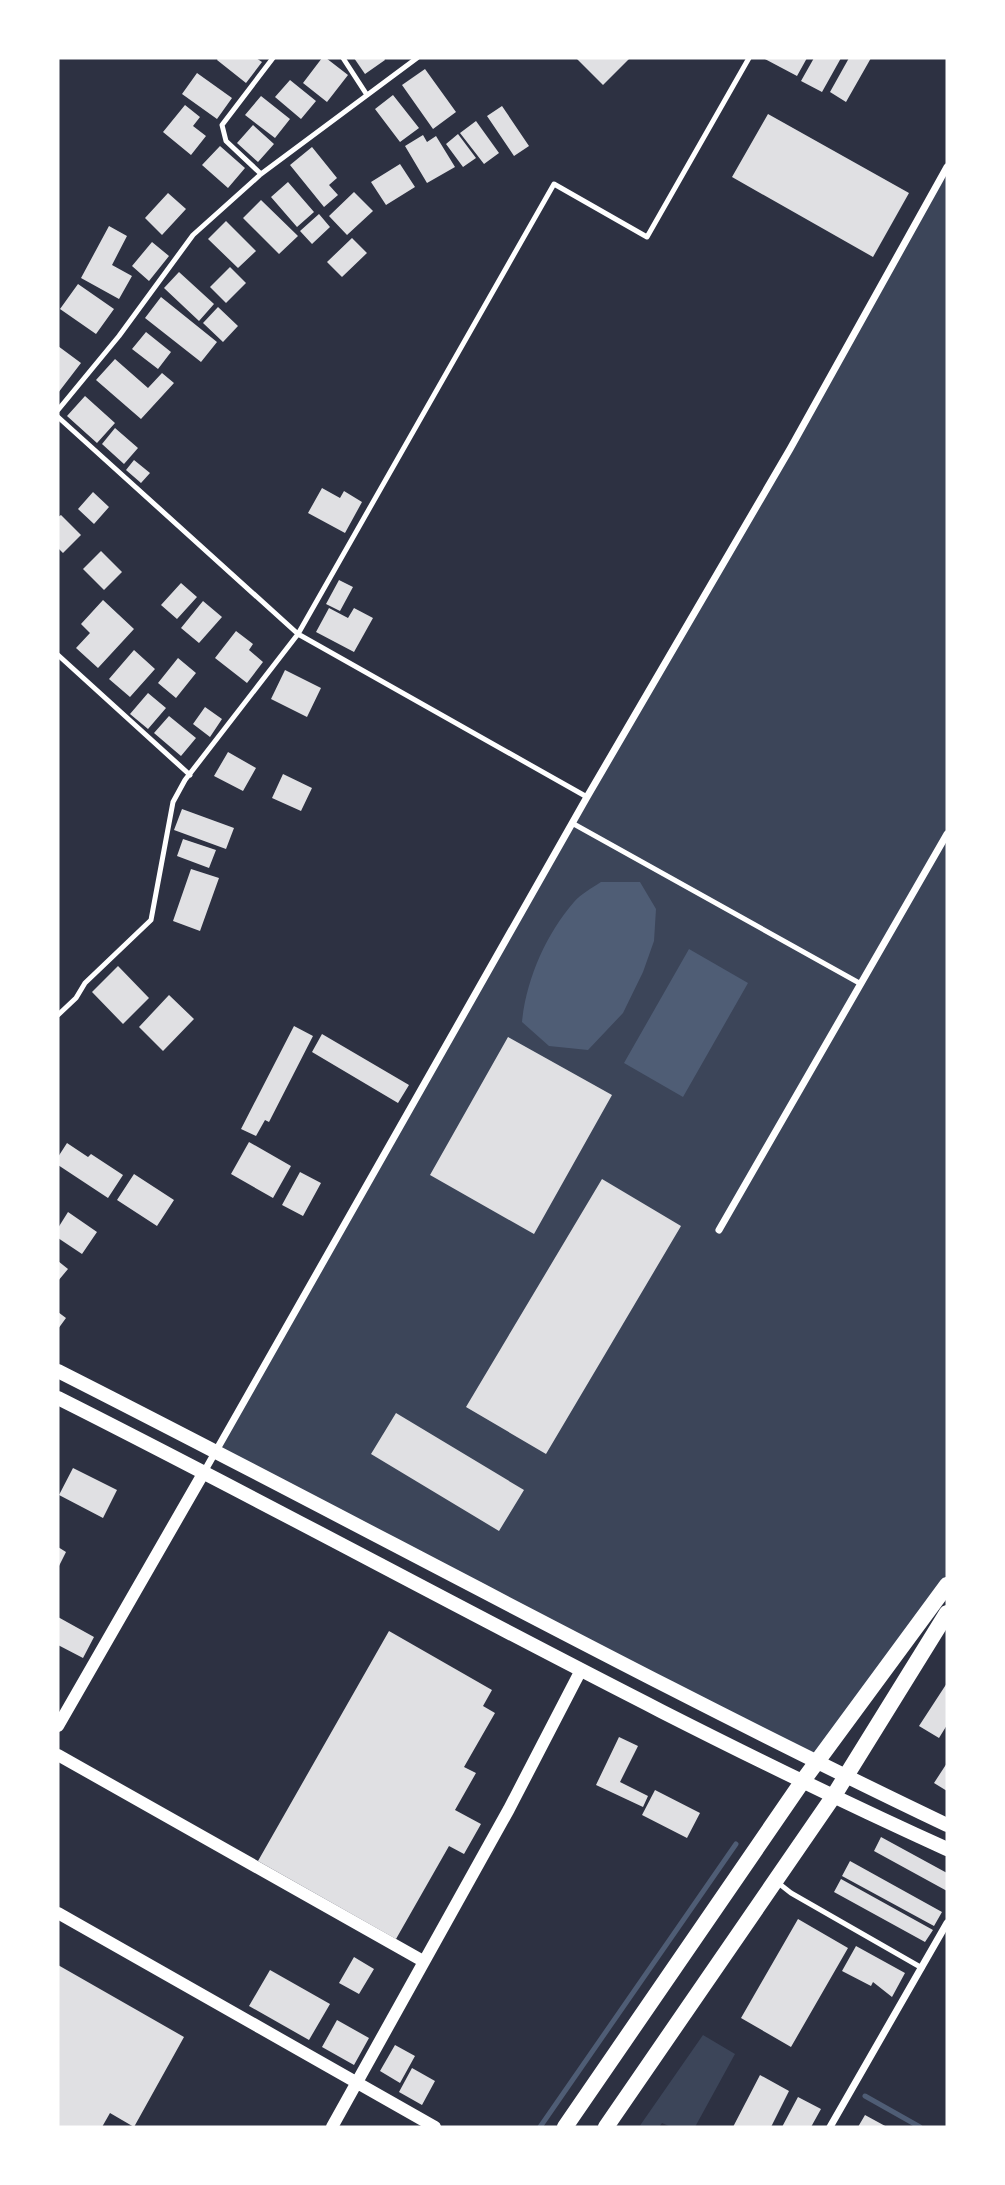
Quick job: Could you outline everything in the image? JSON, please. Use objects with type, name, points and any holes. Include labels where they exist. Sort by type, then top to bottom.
[{"type":"main road","points":[[58,1371],[679,1693],[947,1825]]},
{"type":"main road","points":[[58,1398],[581,1670],[802,1782],[947,1849]]},
{"type":"main road","points":[[565,2127],[802,1782],[947,1585]]},
{"type":"main road","points":[[606,2127],[833,1797],[947,1613]]},
{"type":"street","points":[[58,1726],[572,823],[790,449],[947,167]]},
{"type":"street","points":[[719,1230],[947,834]]},
{"type":"street","points":[[332,2127],[509,1809],[581,1670]]},
{"type":"street","points":[[58,1755],[423,1961]]},
{"type":"street","points":[[58,1913],[435,2127]]},
{"type":"street","points":[[830,2127],[947,1923]]},
{"type":"lane","points":[[261,174],[226,141],[222,125],[273,58]]},
{"type":"lane","points":[[344,58],[367,95]]},
{"type":"lane","points":[[58,410],[119,335],[194,235],[261,174],[417,58]]},
{"type":"lane","points":[[58,1015],[76,998],[85,983],[151,920],[173,802],[190,775],[298,634],[554,184],[647,237],[749,58]]},
{"type":"lane","points":[[58,417],[298,634],[587,797]]},
{"type":"lane","points":[[58,655],[190,775]]},
{"type":"lane","points":[[572,823],[861,984]]},
{"type":"lane","points":[[775,1881],[791,1893],[922,1968]]},
{"type":"shaded area","points":[[947,167],[947,1585],[818,1762],[216,1451],[790,449]]},
{"type":"shaded area","points":[[601,882],[640,882],[656,909],[654,941],[643,972],[623,1013],[588,1050],[549,1046],[522,1022],[533,974],[546,943],[564,915],[580,896]]},
{"type":"shaded area","points":[[689,949],[748,983],[683,1097],[624,1063]]},
{"type":"shaded area","points":[[703,2035],[735,2054],[695,2127],[671,2127],[662,2123],[659,2127],[639,2127]]},
{"type":"building","points":[[256,58],[262,62],[246,83],[217,60]]},
{"type":"building","points":[[322,58],[326,58],[348,75],[327,102],[303,83]]},
{"type":"building","points":[[354,58],[384,58],[385,60],[365,74]]},
{"type":"building","points":[[576,58],[630,58],[603,85]]},
{"type":"building","points":[[763,58],[807,58],[797,76]]},
{"type":"building","points":[[814,58],[841,58],[822,92],[801,81]]},
{"type":"building","points":[[849,58],[871,58],[846,102],[830,92]]},
{"type":"building","points":[[425,69],[456,112],[433,129],[402,85]]},
{"type":"building","points":[[197,73],[232,98],[217,119],[182,94]]},
{"type":"building","points":[[290,80],[316,101],[301,119],[275,97]]},
{"type":"building","points":[[393,95],[419,128],[400,142],[375,109]]},
{"type":"building","points":[[261,96],[290,119],[275,138],[245,115]]},
{"type":"building","points":[[185,105],[200,117],[193,126],[206,136],[191,155],[163,132]]},
{"type":"building","points":[[502,106],[529,146],[514,156],[487,116]]},
{"type":"building","points":[[768,114],[909,193],[873,257],[732,177]]},
{"type":"building","points":[[476,121],[499,153],[484,164],[460,133]]},
{"type":"building","points":[[253,125],[274,144],[258,162],[237,143]]},
{"type":"building","points":[[458,134],[476,158],[463,167],[446,144]]},
{"type":"building","points":[[423,135],[427,142],[436,136],[455,167],[427,183],[405,146]]},
{"type":"building","points":[[220,146],[245,168],[228,188],[202,165]]},
{"type":"building","points":[[312,147],[337,178],[329,185],[338,195],[324,207],[290,165]]},
{"type":"building","points":[[400,164],[415,187],[386,205],[371,182]]},
{"type":"building","points":[[288,182],[314,212],[297,227],[271,197]]},
{"type":"building","points":[[354,192],[373,211],[347,235],[329,216]]},
{"type":"building","points":[[168,193],[186,209],[162,235],[145,218]]},
{"type":"building","points":[[261,200],[298,236],[279,254],[243,218]]},
{"type":"building","points":[[319,214],[330,227],[312,244],[300,231]]},
{"type":"building","points":[[226,221],[256,251],[238,268],[208,239]]},
{"type":"building","points":[[109,226],[127,236],[112,265],[132,276],[119,299],[81,278]]},
{"type":"building","points":[[352,238],[367,253],[342,277],[327,262]]},
{"type":"building","points":[[152,242],[169,256],[149,281],[132,266]]},
{"type":"building","points":[[230,267],[246,283],[226,303],[210,287]]},
{"type":"building","points":[[179,272],[214,304],[199,321],[164,288]]},
{"type":"building","points":[[78,284],[114,309],[96,334],[60,309]]},
{"type":"building","points":[[161,297],[217,342],[201,362],[145,318]]},
{"type":"building","points":[[218,307],[238,326],[223,342],[203,323]]},
{"type":"building","points":[[146,332],[171,352],[158,369],[132,349]]},
{"type":"building","points":[[58,346],[81,363],[58,393]]},
{"type":"building","points":[[115,359],[148,388],[162,373],[174,383],[141,419],[96,380]]},
{"type":"building","points":[[85,396],[115,423],[97,443],[67,416]]},
{"type":"building","points":[[115,428],[138,448],[124,464],[102,444]]},
{"type":"building","points":[[134,460],[150,473],[141,483],[126,470]]},
{"type":"building","points":[[322,488],[340,498],[344,491],[362,502],[345,533],[308,513]]},
{"type":"building","points":[[93,492],[109,507],[94,524],[78,509]]},
{"type":"building","points":[[61,515],[81,535],[63,553],[58,548],[58,517]]},
{"type":"building","points":[[101,551],[122,572],[104,590],[83,569]]},
{"type":"building","points":[[339,580],[353,587],[340,611],[326,604]]},
{"type":"building","points":[[181,583],[197,597],[177,619],[161,605]]},
{"type":"building","points":[[103,600],[134,629],[98,668],[76,648],[90,633],[81,624]]},
{"type":"building","points":[[203,601],[222,617],[199,643],[181,628]]},
{"type":"building","points":[[329,608],[348,618],[354,608],[373,618],[354,652],[316,632]]},
{"type":"building","points":[[236,631],[253,644],[249,650],[263,662],[247,683],[215,658]]},
{"type":"building","points":[[134,650],[155,669],[130,697],[109,679]]},
{"type":"building","points":[[178,658],[196,673],[176,698],[158,683]]},
{"type":"building","points":[[285,670],[321,688],[307,717],[271,699]]},
{"type":"building","points":[[148,693],[166,708],[148,729],[130,714]]},
{"type":"building","points":[[205,707],[222,719],[210,737],[193,724]]},
{"type":"building","points":[[169,716],[196,738],[181,756],[154,733]]},
{"type":"building","points":[[228,752],[256,768],[243,791],[214,776]]},
{"type":"building","points":[[283,774],[312,788],[301,811],[272,798]]},
{"type":"building","points":[[182,809],[234,828],[226,849],[174,830]]},
{"type":"building","points":[[183,839],[216,850],[209,868],[177,856]]},
{"type":"building","points":[[191,869],[219,878],[200,931],[173,921]]},
{"type":"building","points":[[118,966],[149,998],[123,1024],[92,992]]},
{"type":"building","points":[[169,995],[194,1019],[163,1051],[139,1027]]},
{"type":"building","points":[[294,1026],[313,1036],[269,1122],[265,1120],[256,1136],[241,1129]]},
{"type":"building","points":[[322,1034],[409,1085],[398,1103],[312,1052]]},
{"type":"building","points":[[508,1037],[612,1095],[534,1234],[430,1175]]},
{"type":"building","points":[[249,1142],[291,1166],[273,1198],[231,1174]]},
{"type":"building","points":[[67,1143],[88,1157],[91,1154],[123,1175],[108,1198],[58,1165],[58,1157]]},
{"type":"building","points":[[300,1172],[321,1183],[303,1216],[282,1205]]},
{"type":"building","points":[[134,1174],[174,1200],[157,1226],[117,1200]]},
{"type":"building","points":[[602,1179],[681,1226],[546,1454],[466,1407]]},
{"type":"building","points":[[68,1212],[97,1232],[82,1254],[58,1238],[58,1228]]},
{"type":"building","points":[[58,1261],[68,1269],[58,1281]]},
{"type":"building","points":[[58,1312],[66,1318],[58,1329]]},
{"type":"building","points":[[396,1413],[524,1490],[499,1531],[371,1454]]},
{"type":"building","points":[[73,1468],[117,1490],[103,1518],[59,1495]]},
{"type":"building","points":[[58,1547],[66,1552],[58,1568]]},
{"type":"building","points":[[58,1617],[94,1637],[83,1658],[58,1645]]},
{"type":"building","points":[[389,1631],[492,1690],[483,1706],[495,1713],[464,1767],[476,1773],[455,1810],[481,1824],[464,1854],[449,1846],[396,1939],[258,1861]]},
{"type":"building","points":[[947,1683],[947,1725],[939,1738],[919,1726]]},
{"type":"building","points":[[619,1737],[638,1746],[620,1782],[648,1796],[643,1807],[596,1785]]},
{"type":"building","points":[[947,1763],[947,1791],[934,1783]]},
{"type":"building","points":[[655,1790],[700,1813],[687,1838],[642,1815]]},
{"type":"building","points":[[881,1837],[947,1873],[947,1891],[874,1851]]},
{"type":"building","points":[[850,1861],[942,1912],[934,1926],[842,1876]]},
{"type":"building","points":[[841,1879],[933,1930],[925,1942],[834,1892]]},
{"type":"building","points":[[798,1919],[848,1948],[791,2047],[741,2018]]},
{"type":"building","points":[[856,1946],[905,1973],[892,1997],[873,1982],[871,1986],[842,1971]]},
{"type":"building","points":[[354,1957],[374,1969],[359,1994],[339,1983]]},
{"type":"building","points":[[58,1965],[184,2037],[134,2127],[110,2113],[102,2127],[58,2127]]},
{"type":"building","points":[[270,1970],[330,2004],[309,2040],[249,2006]]},
{"type":"building","points":[[337,2020],[369,2038],[354,2065],[322,2047]]},
{"type":"building","points":[[395,2045],[415,2056],[400,2083],[380,2071]]},
{"type":"building","points":[[412,2068],[435,2081],[422,2105],[399,2092]]},
{"type":"building","points":[[760,2075],[789,2091],[771,2127],[733,2127]]},
{"type":"building","points":[[798,2097],[821,2109],[811,2127],[782,2127]]},
{"type":"building","points":[[865,2115],[887,2127],[858,2127]]},
{"type":"waterway","points":[[540,2127],[736,1844]]},
{"type":"waterway","points":[[865,2096],[920,2127]]}]
